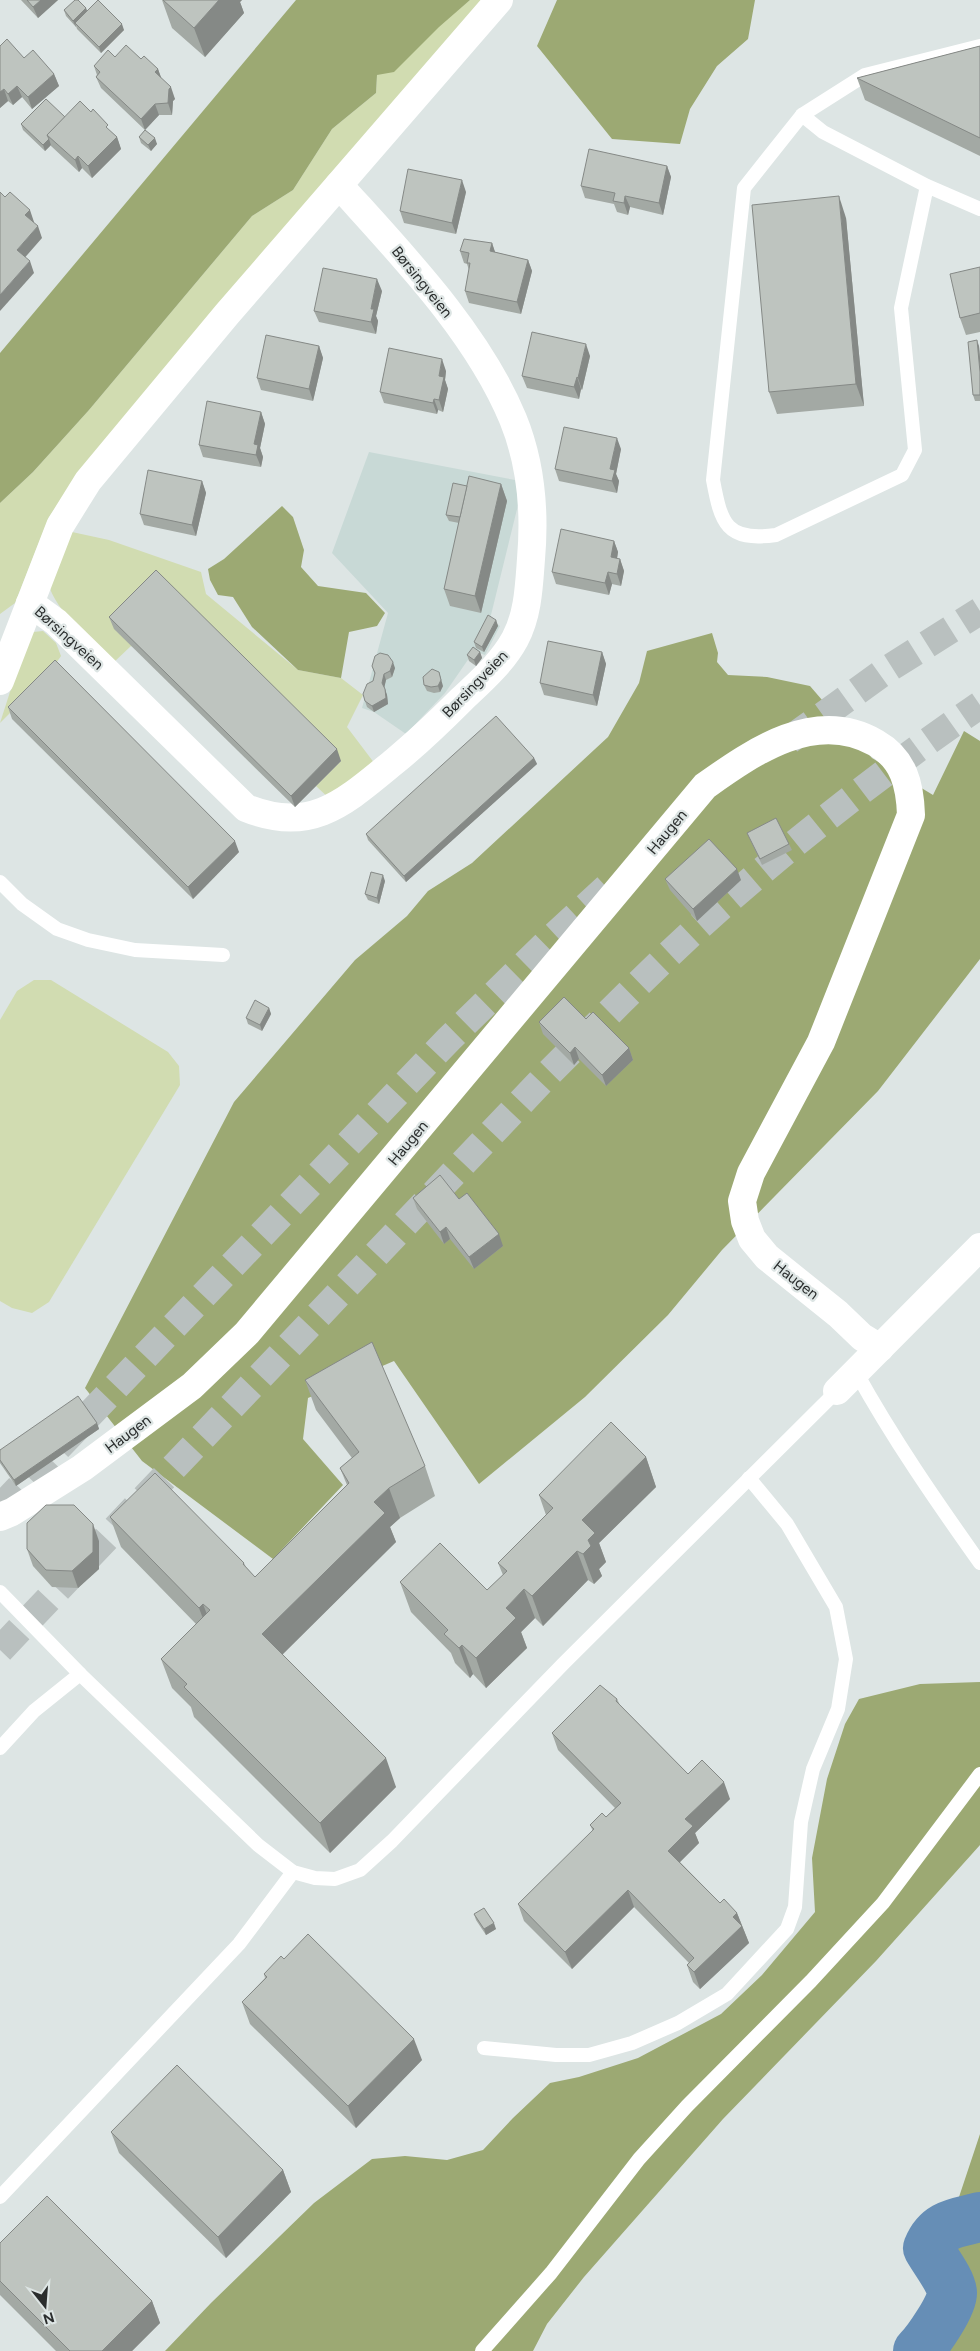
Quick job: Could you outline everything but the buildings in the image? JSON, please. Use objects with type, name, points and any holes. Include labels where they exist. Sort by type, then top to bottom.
[{"type":"street","name":"Børsingveien","points":[[0,681],[60,526],[88,481],[228,314],[499,0]]},
{"type":"street","name":"Børsingveien","points":[[30,603],[56,622],[246,808],[262,815],[283,818],[307,818],[332,809],[357,792],[417,743],[494,668],[507,652],[516,638],[522,621],[528,594],[532,548],[531,490],[514,422],[501,393],[465,335],[387,238],[339,185]]},
{"type":"street","name":"Haugen","points":[[0,1517],[12,1512],[82,1468],[184,1392],[247,1333],[706,786],[744,758],[777,742],[809,732],[837,729],[860,734],[883,747],[901,768],[910,790],[911,815],[821,1042],[751,1173],[742,1201],[744,1221],[752,1239],[767,1257],[838,1314],[862,1337],[880,1348]]},
{"type":"street","points":[[847,1381],[980,1247]]},
{"type":"lane","points":[[927,186],[901,308],[915,450],[902,475],[776,535],[757,538],[736,534],[719,513],[713,480],[744,188],[802,115],[865,75],[980,46]]},
{"type":"lane","points":[[802,115],[823,132],[927,186],[980,209]]},
{"type":"lane","points":[[0,882],[22,904],[57,930],[88,940],[135,950],[223,955]]},
{"type":"lane","points":[[0,1592],[80,1674],[258,1845],[293,1872],[315,1878],[335,1879],[360,1870],[392,1841],[563,1664],[847,1381],[878,1412],[918,1475],[980,1563]]},
{"type":"lane","points":[[484,2048],[523,2053],[589,2055],[632,2042],[678,2023],[728,1994],[787,1929],[795,1907],[801,1822],[813,1769],[838,1709],[846,1659],[836,1607],[787,1524],[749,1478]]},
{"type":"lane","points":[[0,1748],[34,1711],[80,1674]]},
{"type":"lane","points":[[482,2351],[551,2273],[639,2159],[687,2106],[811,1982],[883,1903],[980,1774]]},
{"type":"lane","points":[[0,2197],[239,1944],[293,1872]]},
{"type":"shaded area","points":[[369,452],[515,480],[520,497],[490,619],[500,626],[485,655],[474,651],[445,693],[406,734],[374,712],[362,708],[388,613],[332,553]]},
{"type":"green space","points":[[296,0],[470,0],[439,27],[394,72],[377,75],[376,93],[332,129],[293,190],[252,216],[89,410],[33,472],[0,503],[0,353]]},
{"type":"green space","points":[[470,0],[484,0],[71,485],[49,517],[15,603],[0,614],[0,503],[33,472],[89,410],[252,216],[293,190],[332,129],[376,93],[377,75]]},
{"type":"green space","points":[[557,0],[755,0],[748,39],[717,66],[690,109],[680,144],[612,139],[537,46]]},
{"type":"green space","points":[[282,506],[293,517],[304,550],[301,567],[318,586],[366,593],[385,613],[377,626],[349,632],[341,678],[298,670],[252,627],[233,597],[218,595],[210,580],[208,569],[224,559]]},
{"type":"green space","points":[[72,532],[109,540],[201,572],[206,594],[298,670],[341,678],[363,695],[347,727],[375,764],[333,802],[316,786],[341,761],[131,646],[112,664],[75,625],[51,591],[50,578]]},
{"type":"green space","points":[[43,631],[56,643],[61,656],[47,676],[0,723],[27,639],[33,632]]},
{"type":"green space","points":[[712,633],[718,653],[717,662],[728,675],[767,677],[810,686],[872,758],[933,795],[964,731],[980,741],[980,959],[878,1091],[722,1250],[668,1315],[585,1397],[479,1484],[394,1361],[308,1398],[303,1439],[343,1485],[273,1559],[142,1461],[85,1388],[234,1102],[355,960],[407,916],[428,891],[472,863],[608,737],[639,683],[647,651]]},
{"type":"green space","points":[[34,980],[51,980],[168,1052],[179,1066],[180,1085],[49,1302],[32,1313],[12,1308],[0,1301],[0,1020],[17,991]]},
{"type":"green space","points":[[980,1682],[980,1845],[876,1961],[723,2119],[584,2277],[547,2324],[533,2351],[165,2351],[211,2303],[314,2203],[372,2159],[405,2156],[447,2160],[483,2150],[550,2083],[579,2077],[638,2058],[721,2014],[762,1975],[815,1912],[812,1858],[827,1779],[845,1724],[859,1699],[920,1684]]},
{"type":"green space","points":[[980,2134],[980,2351],[926,2351],[941,2265],[957,2203]]},
{"type":"waterway","points":[[918,2351],[944,2314],[952,2293],[946,2277],[928,2248],[937,2233],[949,2225],[980,2217]]},
{"type":"tunnel","points":[[789,740],[888,669],[980,611]]},
{"type":"tunnel","points":[[0,1650],[546,1076],[657,966],[695,930],[798,841],[906,757],[980,705]]},
{"type":"tunnel","points":[[0,1508],[449,1039],[552,938],[613,882]]}]
